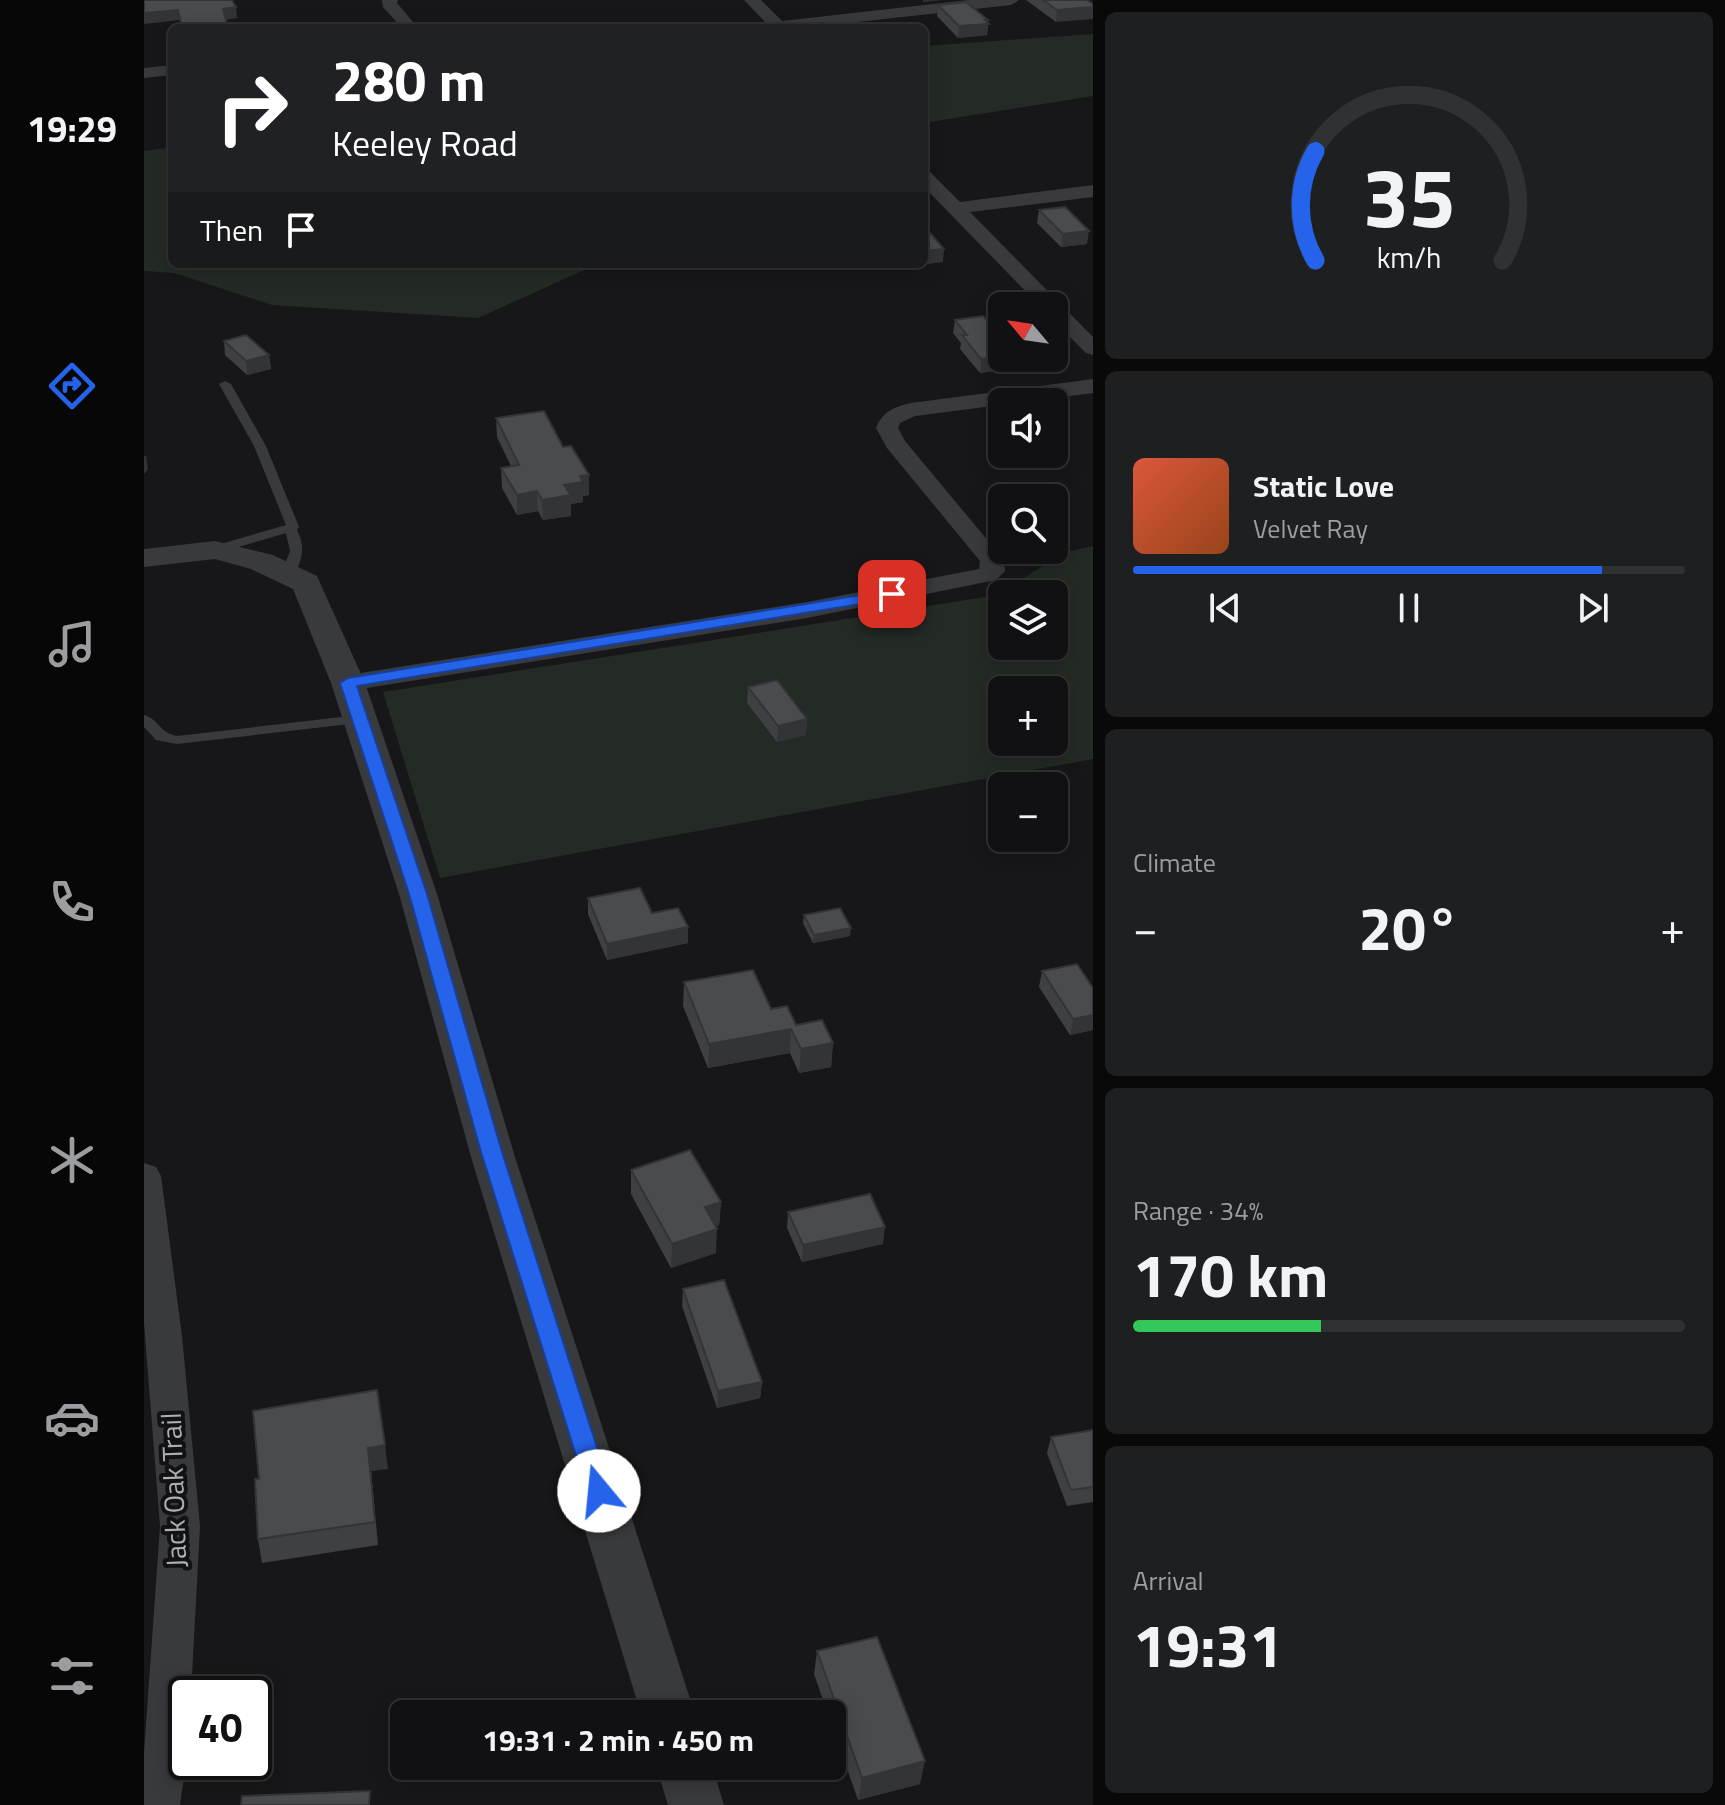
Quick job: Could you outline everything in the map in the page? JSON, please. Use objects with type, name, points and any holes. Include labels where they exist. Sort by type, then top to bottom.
[{"type":"street","points":[[390,0],[389,4],[408,24]]},
{"type":"street","points":[[752,0],[776,24]]},
{"type":"street","points":[[805,24],[1011,0]]},
{"type":"street","points":[[144,73],[168,70]]},
{"type":"street","points":[[928,180],[1037,292]]},
{"type":"street","points":[[956,208],[1093,191]]},
{"type":"street","points":[[1068,323],[1093,349]]},
{"type":"street","points":[[354,701],[987,575],[993,571],[992,560],[895,443],[887,428],[889,422],[903,411],[1093,386]]},
{"type":"street","points":[[144,558],[215,550],[262,562],[306,583],[354,701],[418,894],[491,1152],[664,1700]]},
{"type":"street","name":"Jack Oak Trail","points":[[144,1176],[154,1338],[180,1526],[167,1745],[158,1805]]},
{"type":"street","points":[[688,1780],[696,1805]]},
{"type":"lane","points":[[215,550],[293,527],[260,446],[225,384]]},
{"type":"lane","points":[[288,574],[298,553],[298,540],[290,528]]},
{"type":"lane","points":[[144,719],[161,737],[177,740],[354,701]]},
{"type":"shaded area","points":[[1093,34],[1093,96],[928,122],[928,46]]},
{"type":"shaded area","points":[[168,148],[168,268],[589,268],[478,318],[272,305],[174,273],[144,271],[144,151]]},
{"type":"shaded area","points":[[1093,546],[1093,759],[1022,772],[988,772],[988,778],[440,878],[383,692],[988,597],[988,660],[1068,660],[1068,580],[1021,580],[1045,564],[1068,564],[1068,552]]},
{"type":"building","points":[[144,0],[232,0],[236,7],[223,9],[227,24],[181,24],[178,10],[144,13]]},
{"type":"building","points":[[1043,0],[1087,0],[1093,7],[1057,10]]},
{"type":"building","points":[[966,2],[989,24],[959,26],[938,5]]},
{"type":"building","points":[[1065,207],[1089,231],[1063,234],[1039,210]]},
{"type":"building","points":[[928,231],[944,249],[928,251]]},
{"type":"building","points":[[983,316],[988,322],[988,358],[981,359],[962,335],[967,335],[955,320]]},
{"type":"building","points":[[246,335],[269,355],[246,361],[224,341]]},
{"type":"building","points":[[544,411],[563,447],[571,446],[589,475],[580,476],[583,482],[564,485],[571,495],[542,500],[537,491],[517,495],[501,468],[519,465],[496,418]]},
{"type":"building","points":[[777,680],[807,719],[778,726],[748,687]]},
{"type":"building","points":[[640,888],[652,913],[678,908],[688,927],[607,944],[588,898]]},
{"type":"building","points":[[840,908],[851,928],[814,935],[804,915]]},
{"type":"building","points":[[1077,964],[1093,988],[1093,1015],[1073,1019],[1042,971]]},
{"type":"building","points":[[753,970],[771,1009],[787,1006],[796,1025],[822,1020],[833,1043],[801,1049],[791,1029],[709,1044],[684,982]]},
{"type":"building","points":[[690,1150],[721,1202],[705,1207],[717,1229],[672,1244],[631,1170]]},
{"type":"building","points":[[870,1194],[885,1227],[803,1245],[788,1212]]},
{"type":"building","points":[[724,1280],[762,1382],[718,1391],[683,1289]]},
{"type":"building","points":[[377,1390],[385,1445],[368,1448],[375,1522],[258,1539],[255,1479],[259,1479],[253,1411]]},
{"type":"building","points":[[1093,1430],[1093,1487],[1071,1490],[1051,1437]]},
{"type":"building","points":[[877,1637],[925,1761],[862,1778],[846,1733],[846,1700],[834,1700],[817,1651]]},
{"type":"building","points":[[370,1791],[369,1805],[241,1805],[242,1796]]},
{"type":"route","points":[[599,1491],[491,1152],[418,894],[348,683],[892,594]]}]
